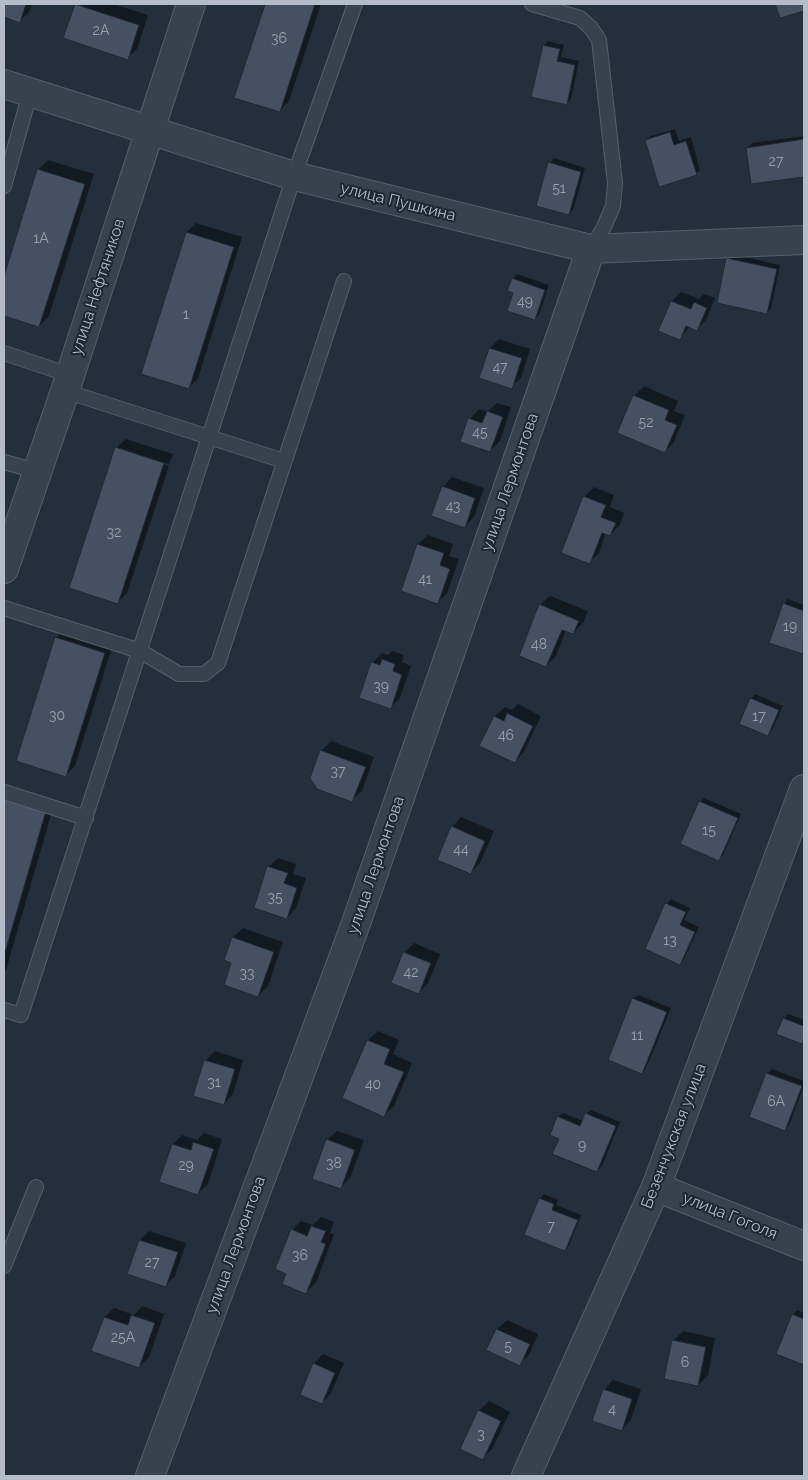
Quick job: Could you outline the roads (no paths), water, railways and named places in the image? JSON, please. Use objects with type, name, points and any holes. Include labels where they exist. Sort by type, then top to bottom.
[{"type":"street","name":"улица Нефтяников","points":[[4,569],[191,4]]},
{"type":"street","name":"улица Пушкина","points":[[4,84],[294,176],[591,249],[804,240]]},
{"type":"street","name":"улица Лермонтова","points":[[150,1476],[355,926],[591,249]]},
{"type":"street","name":"Безенчукская улица","points":[[526,1476],[656,1187],[804,789]]},
{"type":"street","name":"улица Гоголя","points":[[656,1187],[804,1246]]},
{"type":"lane","points":[[4,1010],[22,1015],[294,176],[355,4]]},
{"type":"lane","points":[[532,4],[580,18],[591,28],[599,40],[615,183],[613,206],[591,249]]},
{"type":"lane","points":[[4,186],[30,93]]},
{"type":"lane","points":[[4,608],[140,651],[179,674],[204,674],[218,663],[344,281]]},
{"type":"lane","points":[[4,353],[67,383],[209,438],[284,461]]},
{"type":"lane","points":[[4,462],[38,471]]},
{"type":"lane","points":[[4,792],[86,818]]},
{"type":"lane","points":[[4,1266],[36,1187]]}]
